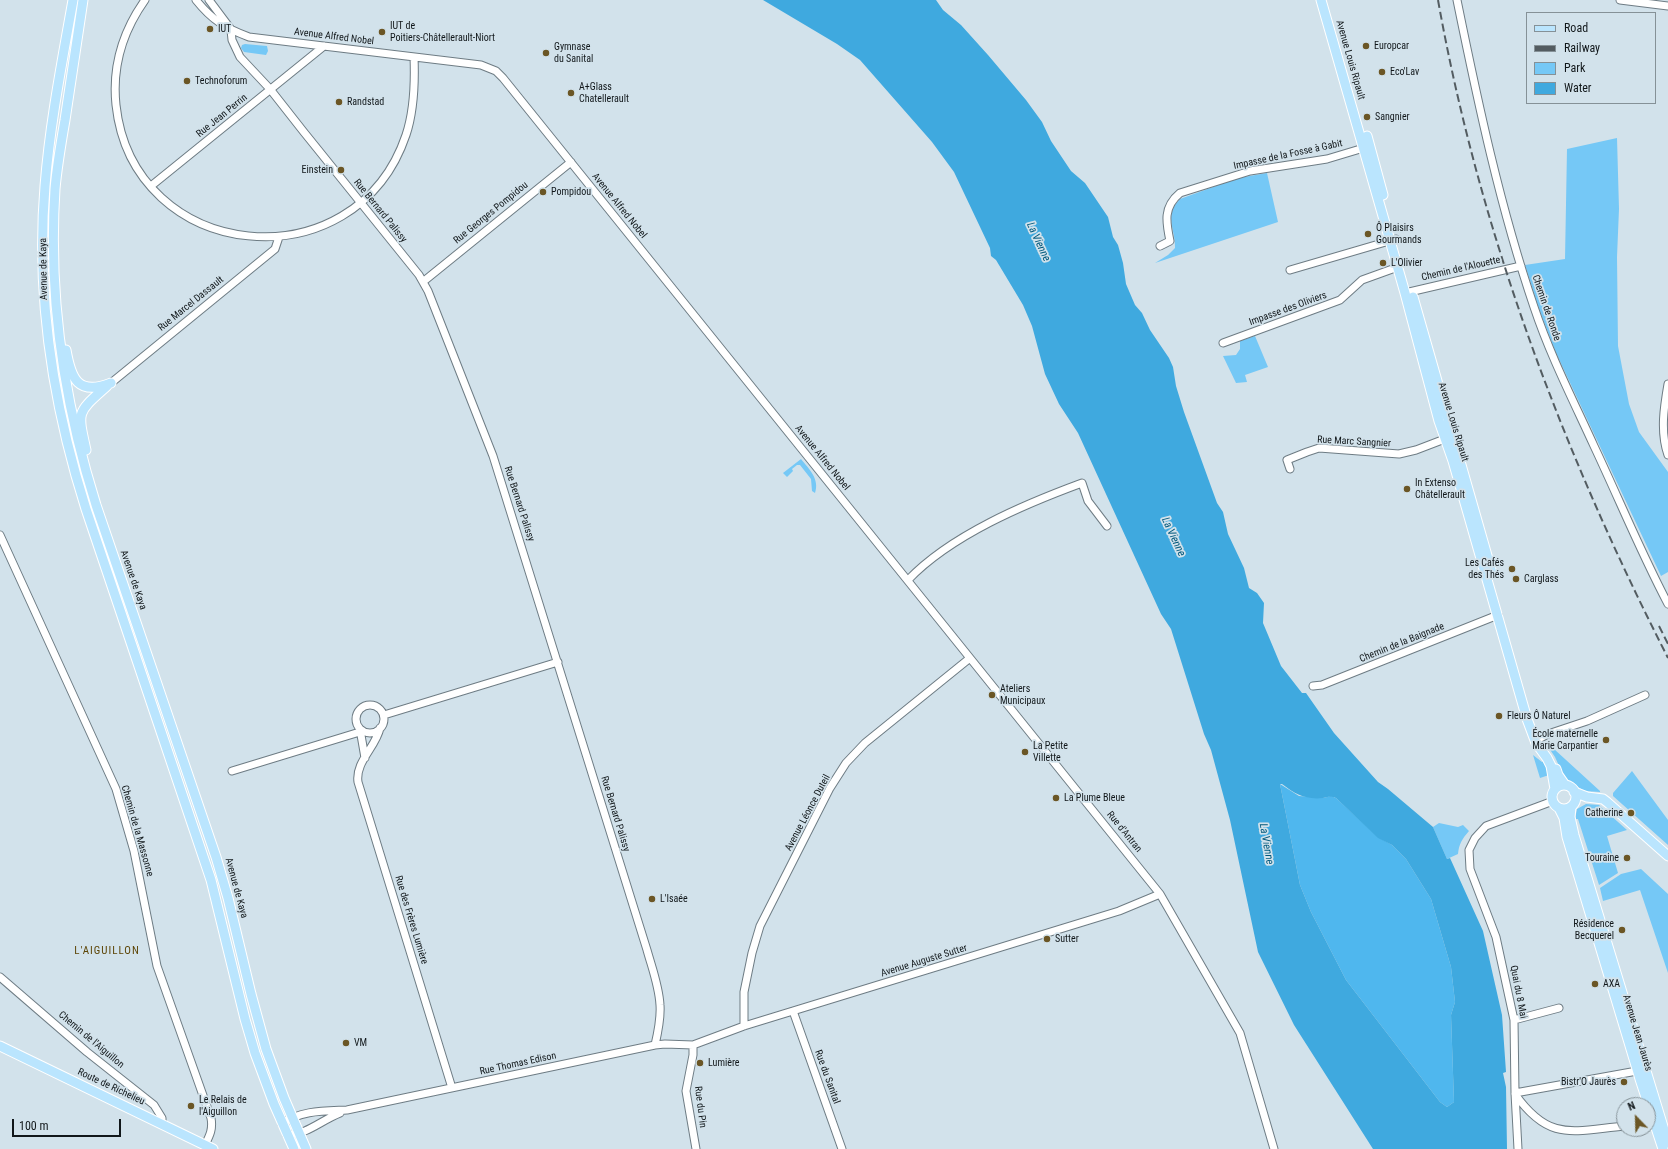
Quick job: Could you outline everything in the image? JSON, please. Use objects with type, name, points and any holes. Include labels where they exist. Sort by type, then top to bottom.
[{"type":"main road","name":"Avenue de Kaya","points":[[73,0],[51,132],[43,210],[43,263],[46,316],[59,406],[71,460],[86,509],[212,880],[245,1019],[266,1082],[293,1148]]},
{"type":"main road","name":"Avenue de Kaya","points":[[83,0],[56,187],[54,265],[59,341],[69,404],[76,437],[99,513],[216,857],[228,898],[259,1026],[276,1079],[306,1149]]},
{"type":"main road","name":"Avenue Louis Ripault","points":[[1321,0],[1367,147]]},
{"type":"main road","name":"Avenue Louis Ripault","points":[[1328,0],[1367,147],[1408,292],[1440,420],[1450,437],[1537,740],[1552,760],[1558,775],[1565,786]]},
{"type":"main road","points":[[56,187],[62,322],[70,371],[78,382],[87,387],[99,388],[111,383]]},
{"type":"main road","name":"Avenue Louis Ripault","points":[[1393,240],[1398,268],[1408,292]]},
{"type":"main road","points":[[99,513],[80,424],[80,417],[82,410],[88,403],[111,383]]},
{"type":"main road","name":"Avenue Louis Ripault","points":[[1450,437],[1498,615],[1537,740],[1549,762],[1554,776],[1555,789]]},
{"type":"main road","points":[[1593,798],[1564,809],[1556,804],[1552,795],[1555,789],[1565,786],[1570,787],[1574,792],[1581,795],[1593,798],[1607,802],[1668,856]]},
{"type":"main road","points":[[1573,805],[1575,799],[1574,792]]},
{"type":"main road","name":"Avenue Jean Jaurès","points":[[1556,804],[1564,818],[1567,837],[1638,1071],[1658,1127],[1668,1143]]},
{"type":"main road","name":"Avenue Jean Jaurès","points":[[1573,805],[1570,817],[1572,828],[1663,1149]]},
{"type":"main road","name":"Route de Richelieu","points":[[0,1046],[209,1147]]},
{"type":"street","points":[[145,0],[122,43],[117,66],[116,96],[120,126],[129,151],[138,169],[151,186],[168,202],[184,214],[207,226],[239,235],[279,237],[301,233],[331,222],[347,213],[371,193],[388,173],[407,134],[413,94],[414,57]]},
{"type":"street","name":"Avenue Alfred Nobel","points":[[196,0],[212,19],[231,30],[249,37],[481,65],[496,71],[894,564]]},
{"type":"street","points":[[209,0],[231,30]]},
{"type":"street","name":"Chemin de Ronde","points":[[1457,0],[1491,156],[1521,266],[1534,307],[1546,340],[1668,604]]},
{"type":"street","points":[[1620,0],[1668,6]]},
{"type":"street","name":"Rue Bernard Palissy","points":[[231,30],[232,40],[240,57],[270,89],[424,281],[484,432],[558,662],[657,985],[660,1005],[655,1045]]},
{"type":"street","name":"Rue Jean Perrin","points":[[151,186],[324,46]]},
{"type":"street","name":"Impasse de la Fosse à Gabit","points":[[1160,246],[1170,242],[1166,224],[1168,212],[1172,200],[1180,193],[1250,171],[1327,159],[1367,147]]},
{"type":"street","name":"Rue Georges Pompidou","points":[[424,281],[571,162]]},
{"type":"street","name":"Rue Marcel Dassault","points":[[111,383],[275,249],[279,237]]},
{"type":"street","points":[[1290,270],[1393,240]]},
{"type":"street","name":"Chemin de l'Alouette","points":[[1408,292],[1521,266]]},
{"type":"street","name":"Impasse des Oliviers","points":[[1223,343],[1340,300],[1362,280],[1398,268]]},
{"type":"street","points":[[1668,384],[1663,418],[1668,455]]},
{"type":"street","name":"Rue Marc Sangnier","points":[[1290,469],[1287,460],[1315,449],[1399,454],[1416,450],[1450,437]]},
{"type":"street","points":[[908,580],[927,563],[966,536],[1034,502],[1082,483],[1088,501],[1107,526]]},
{"type":"street","name":"Chemin de la Massonne","points":[[0,535],[116,789],[134,851],[158,966],[211,1118],[212,1126],[209,1147]]},
{"type":"street","name":"Rue d'Antran","points":[[894,564],[1160,894],[1240,1032],[1274,1149]]},
{"type":"street","name":"Chemin de la Baignade","points":[[1313,686],[1322,685],[1498,615]]},
{"type":"street","name":"Avenue Léonce Duteil","points":[[744,1026],[744,992],[752,953],[760,926],[830,788],[846,763],[865,743],[970,658]]},
{"type":"street","points":[[384,716],[558,662]]},
{"type":"street","points":[[1537,740],[1587,721],[1645,695]]},
{"type":"street","points":[[232,771],[362,731],[370,733],[380,728],[383,724],[384,716],[381,711],[374,706],[366,706],[362,708],[359,711],[356,720],[362,731],[361,735],[365,758]]},
{"type":"street","name":"Rue des Frères Lumière","points":[[380,728],[375,742],[358,773],[358,782],[452,1088]]},
{"type":"street","name":"Quai du 8 Mai","points":[[1518,1149],[1515,1093],[1514,1020],[1494,928],[1470,869],[1468,850],[1486,826],[1556,804]]},
{"type":"street","name":"Avenue Auguste Sutter","points":[[693,1045],[744,1026],[1119,911],[1160,894]]},
{"type":"street","name":"Chemin de l'Aiguillon","points":[[0,977],[87,1052],[154,1105],[162,1118],[162,1123]]},
{"type":"street","points":[[1514,1020],[1559,1008]]},
{"type":"street","name":"Rue du Sanital","points":[[793,1012],[842,1149]]},
{"type":"street","name":"Rue Thomas Edison","points":[[282,1124],[291,1117],[320,1112],[347,1110],[655,1045],[693,1045]]},
{"type":"street","name":"Rue du Pin","points":[[693,1045],[693,1055],[686,1091],[696,1149]]},
{"type":"street","points":[[1616,1127],[1570,1131],[1552,1128],[1530,1113],[1515,1093],[1638,1071]]},
{"type":"street","name":"Rue Thomas Edison","points":[[287,1135],[299,1134],[326,1118],[347,1110]]},
{"type":"green space","points":[[242,45],[267,46],[268,51],[266,55],[244,52],[241,48]]},
{"type":"green space","points":[[1617,138],[1619,209],[1617,257],[1618,346],[1629,404],[1639,432],[1668,472],[1668,572],[1661,576],[1556,353],[1540,312],[1525,265],[1565,259],[1567,149]]},
{"type":"green space","points":[[1267,173],[1278,222],[1155,263],[1168,255],[1175,248],[1171,217],[1175,205],[1180,199],[1238,178]]},
{"type":"green space","points":[[1255,336],[1268,367],[1245,375],[1247,382],[1236,383],[1223,356],[1236,355],[1240,349],[1240,341]]},
{"type":"green space","points":[[801,459],[813,474],[816,483],[815,493],[812,491],[811,479],[800,465],[797,465],[792,469],[793,471],[787,477],[783,473]]},
{"type":"green space","points":[[1548,741],[1554,749],[1600,792],[1584,791],[1564,777],[1549,748]]},
{"type":"green space","points":[[1533,755],[1542,762],[1544,761],[1549,775],[1540,778]]},
{"type":"green space","points":[[1632,771],[1668,820],[1668,845],[1613,796],[1613,793]]},
{"type":"green space","points":[[1586,804],[1599,805],[1627,830],[1607,836],[1618,873],[1599,885],[1578,819],[1575,819],[1577,809]]},
{"type":"green space","points":[[1439,823],[1458,827],[1463,825],[1469,831],[1461,842],[1458,854],[1447,859],[1433,827]]},
{"type":"green space","points":[[1641,869],[1668,894],[1668,973],[1640,890],[1603,901],[1600,888],[1621,874]]},
{"type":"shaded area","points":[[1280,784],[1299,796],[1323,798],[1331,796],[1336,798],[1378,837],[1392,845],[1406,859],[1431,899],[1451,967],[1455,1002],[1451,1015],[1454,1102],[1447,1107],[1440,1102],[1346,980],[1311,912],[1300,885]]},
{"type":"water","name":"La Vienne","points":[[763,0],[936,0],[943,10],[961,25],[988,55],[1026,100],[1042,122],[1051,141],[1071,171],[1085,183],[1108,217],[1113,237],[1118,245],[1123,263],[1126,284],[1135,305],[1142,313],[1150,330],[1169,358],[1173,367],[1176,386],[1184,412],[1217,503],[1223,512],[1228,534],[1244,568],[1249,588],[1257,593],[1264,603],[1263,623],[1281,666],[1302,693],[1306,693],[1334,733],[1378,782],[1433,827],[1447,859],[1450,858],[1483,931],[1502,1015],[1506,1072],[1503,1073],[1506,1087],[1507,1149],[1373,1149],[1294,1025],[1258,952],[1230,820],[1211,750],[1204,734],[1171,629],[1161,614],[1078,433],[1059,404],[1045,374],[1032,326],[1023,305],[996,260],[991,256],[990,248],[954,172],[932,142],[860,60],[837,44]],"holes":[[[1280,784],[1292,791],[1306,797],[1336,798],[1378,838],[1392,845],[1406,859],[1431,899],[1451,967],[1455,1002],[1451,1015],[1454,1102],[1447,1107],[1440,1102],[1346,980],[1311,912],[1300,885]]]},
{"type":"railway","points":[[1438,0],[1455,86],[1476,171],[1501,254],[1529,337],[1559,419],[1593,500],[1629,579],[1668,658]]},
{"type":"railway","points":[[1659,626],[1668,644]]},
{"type":"place","name":"IUT","points":[[210,29]]},
{"type":"place","name":"IUT de Poitiers-Châtellerault-Niort","points":[[382,32]]},
{"type":"place","name":"Europcar","points":[[1366,46]]},
{"type":"place","name":"Gymnase du Sanital","points":[[546,53]]},
{"type":"place","name":"Eco'Lav","points":[[1382,72]]},
{"type":"place","name":"Technoforum","points":[[187,81]]},
{"type":"place","name":"A+Glass Chatellerault","points":[[571,93]]},
{"type":"place","name":"Randstad","points":[[339,102]]},
{"type":"place","name":"Sangnier","points":[[1367,117]]},
{"type":"place","name":"Einstein","points":[[341,170]]},
{"type":"place","name":"Pompidou","points":[[543,192]]},
{"type":"place","name":"Ô Plaisirs Gourmands","points":[[1368,234]]},
{"type":"place","name":"L'Olivier","points":[[1383,263]]},
{"type":"place","name":"In Extenso Châtellerault","points":[[1407,489]]},
{"type":"place","name":"Les Cafés des Thés","points":[[1512,569]]},
{"type":"place","name":"Carglass","points":[[1516,579]]},
{"type":"place","name":"Ateliers Municipaux","points":[[992,695]]},
{"type":"place","name":"Fleurs Ô Naturel","points":[[1499,716]]},
{"type":"place","name":"École maternelle Marie Carpantier","points":[[1606,740]]},
{"type":"place","name":"La Petite Villette","points":[[1025,752]]},
{"type":"place","name":"La Plume Bleue","points":[[1056,798]]},
{"type":"place","name":"Catherine","points":[[1631,813]]},
{"type":"place","name":"Touraine","points":[[1627,858]]},
{"type":"place","name":"L'Isaée","points":[[652,899]]},
{"type":"place","name":"Résidence Becquerel","points":[[1622,930]]},
{"type":"place","name":"Sutter","points":[[1047,939]]},
{"type":"place","name":"AXA","points":[[1595,984]]},
{"type":"place","name":"VM","points":[[346,1043]]},
{"type":"place","name":"Lumière","points":[[700,1063]]},
{"type":"place","name":"Bistr'O Jaurès","points":[[1624,1082]]},
{"type":"place","name":"Le Relais de l'Aiguillon","points":[[191,1106]]},
{"type":"district","name":"L'AIGUILLON","points":[[107,951]]}]
